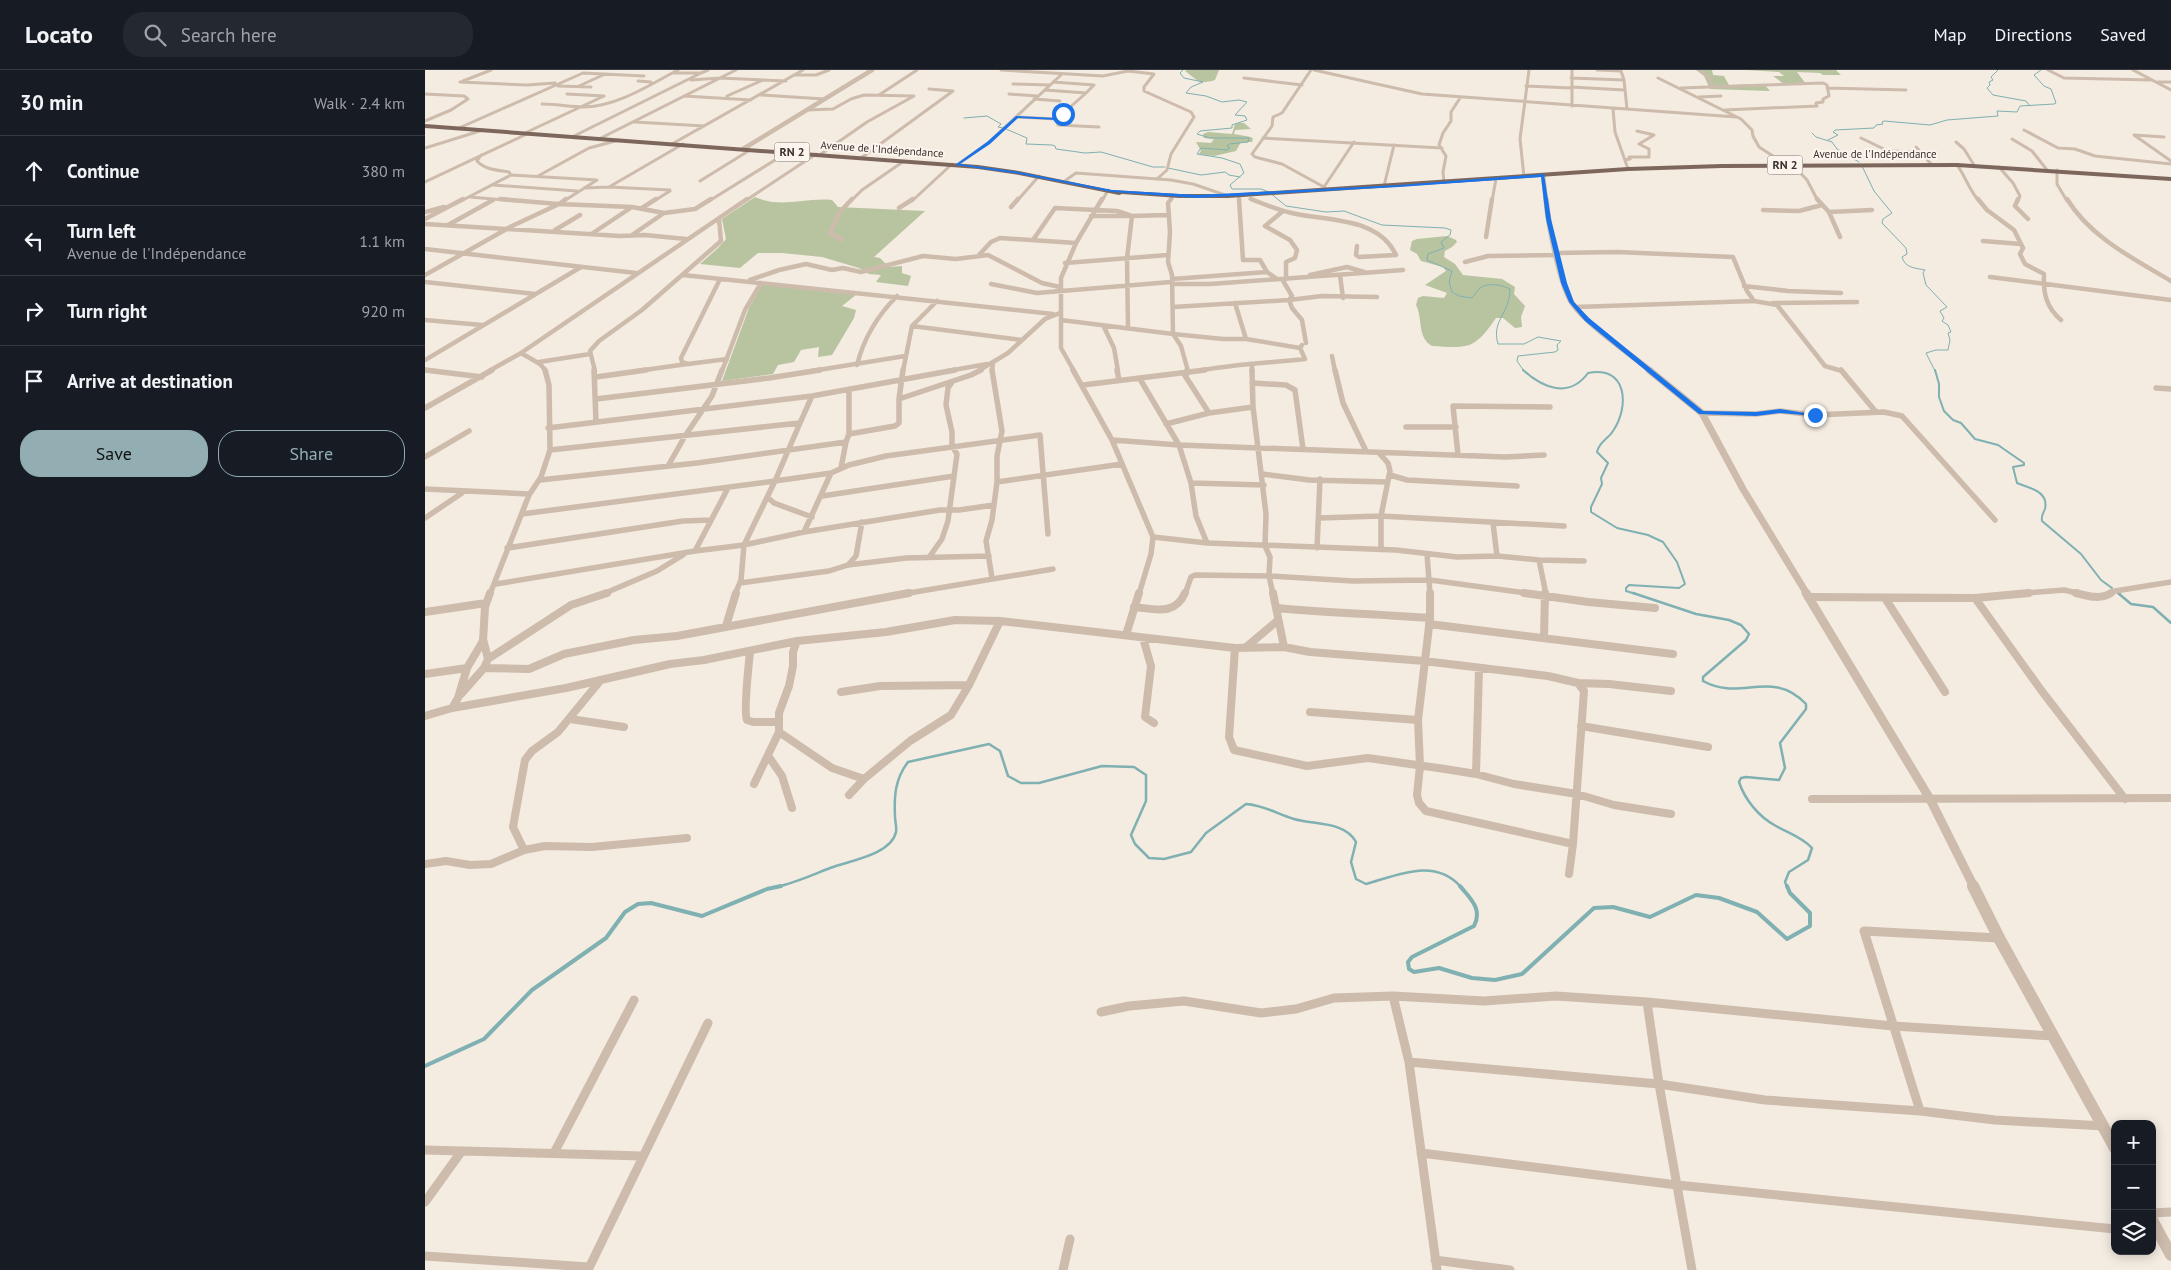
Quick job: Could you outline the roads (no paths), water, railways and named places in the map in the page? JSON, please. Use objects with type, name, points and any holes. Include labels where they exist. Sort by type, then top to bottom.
[{"type":"main road","name":"RN 2","points":[[425,126],[470,129]]},
{"type":"main road","name":"Avenue de l'Indépendance","points":[[470,129],[905,160],[1039,176],[1110,191],[1172,198],[1250,199],[1262,196]]},
{"type":"main road","points":[[425,131],[470,129]]},
{"type":"main road","name":"Avenue de l'Indépendance","points":[[1110,191],[1179,196],[1262,196],[1628,169],[1790,165],[1957,164],[2171,179]]},
{"type":"main road","name":"Avenue de l'Indépendance","points":[[1275,195],[1325,189],[1399,186]]},
{"type":"street","points":[[491,70],[460,82],[527,85],[561,83]]},
{"type":"street","points":[[543,104],[582,107],[613,101],[678,70]]},
{"type":"street","points":[[574,136],[708,70]]},
{"type":"street","points":[[601,138],[736,70]]},
{"type":"street","points":[[672,144],[803,70]]},
{"type":"street","points":[[793,75],[816,75],[829,70]]},
{"type":"street","points":[[700,181],[824,99],[872,70]]},
{"type":"street","points":[[879,95],[917,70]]},
{"type":"street","points":[[1001,70],[1062,72],[1103,76],[1118,72],[1153,74],[1144,87],[1144,91],[1191,112],[1194,117],[1191,125],[1171,154],[1164,174],[1157,179]]},
{"type":"street","points":[[1354,142],[1325,189],[1279,162],[1252,156],[1272,126],[1273,118],[1282,113],[1313,70],[1409,92],[1460,98],[1736,117]]},
{"type":"street","points":[[1524,177],[1520,150],[1523,102],[1529,70]]},
{"type":"street","points":[[1571,70],[1572,106]]},
{"type":"street","points":[[1597,70],[1621,71],[1624,80],[1627,110]]},
{"type":"street","points":[[1699,70],[1708,77],[1714,87]]},
{"type":"street","points":[[2048,70],[2064,78],[2171,82]]},
{"type":"street","points":[[2133,70],[2171,90]]},
{"type":"street","points":[[899,208],[908,204],[954,165],[988,143],[1062,72]]},
{"type":"street","points":[[459,128],[583,73],[644,76],[638,81],[654,82]]},
{"type":"street","points":[[672,73],[701,74]]},
{"type":"street","points":[[579,86],[605,74]]},
{"type":"street","points":[[689,80],[720,78],[786,81]]},
{"type":"street","points":[[1244,78],[1302,85]]},
{"type":"street","points":[[1571,78],[1624,80]]},
{"type":"street","points":[[1658,78],[1725,110],[1745,122],[1752,130],[1752,135],[1757,145],[1790,165],[1807,180],[1822,205],[1829,212],[1841,237]]},
{"type":"street","points":[[717,98],[739,92],[763,80]]},
{"type":"street","points":[[1017,117],[1057,119],[1094,85],[1053,82]]},
{"type":"street","points":[[1681,88],[1807,83],[1826,84],[1829,96],[1823,99],[1823,102],[1816,104],[1817,106],[1725,110]]},
{"type":"street","points":[[1013,84],[1049,85]]},
{"type":"street","points":[[555,86],[591,88]]},
{"type":"street","points":[[1526,86],[1624,90]]},
{"type":"street","points":[[1827,88],[1906,90]]},
{"type":"street","points":[[861,158],[953,91],[929,89]]},
{"type":"street","points":[[1045,90],[1086,93]]},
{"type":"street","points":[[425,94],[466,96],[468,99],[451,110],[425,121]]},
{"type":"street","points":[[425,182],[604,96],[567,94]]},
{"type":"street","points":[[1009,94],[1037,96]]},
{"type":"street","points":[[761,95],[824,99]]},
{"type":"street","points":[[425,408],[521,353],[686,239],[867,122],[903,104],[914,96],[879,95],[856,97],[833,109],[807,110]]},
{"type":"street","points":[[684,96],[751,100]]},
{"type":"street","points":[[1699,97],[1721,96]]},
{"type":"street","points":[[1444,182],[1443,177],[1447,156],[1446,151],[1439,145],[1451,121],[1451,112],[1460,98]]},
{"type":"street","points":[[1034,100],[1060,101]]},
{"type":"street","points":[[1613,109],[1612,122],[1628,169]]},
{"type":"street","points":[[1044,118],[1066,111]]},
{"type":"street","points":[[1057,119],[1058,125],[1099,127]]},
{"type":"street","points":[[632,122],[704,126]]},
{"type":"street","points":[[425,148],[483,130]]},
{"type":"street","points":[[2024,130],[2058,148],[2075,150],[2095,156],[2171,162]]},
{"type":"street","points":[[1625,160],[1630,159],[1629,157],[1649,156],[1649,149],[1639,144],[1654,135],[1637,131]]},
{"type":"street","points":[[2164,137],[2134,135],[2171,162]]},
{"type":"street","points":[[1263,138],[1442,148]]},
{"type":"street","points":[[1861,138],[1888,151],[1919,152]]},
{"type":"street","points":[[2012,139],[2032,151],[2047,170]]},
{"type":"street","points":[[537,176],[589,148],[619,140]]},
{"type":"street","points":[[1956,142],[1964,149],[1974,165]]},
{"type":"street","points":[[609,187],[683,144]]},
{"type":"street","points":[[1384,186],[1394,145]]},
{"type":"street","points":[[1916,147],[1931,164]]},
{"type":"street","points":[[470,197],[494,200],[632,207],[664,213],[695,209],[788,152]]},
{"type":"street","points":[[481,156],[477,161],[482,166],[509,172],[511,175]]},
{"type":"street","points":[[842,240],[829,233],[839,213],[863,190],[905,160]]},
{"type":"street","points":[[1957,164],[1967,179],[1971,192],[1987,210],[2014,230],[2023,248],[2021,254],[2025,264],[2045,274],[2042,286],[2049,306],[2061,320]]},
{"type":"street","points":[[1999,166],[2013,183],[2020,196],[2015,206],[2016,209],[2028,219]]},
{"type":"street","points":[[2057,170],[2057,184],[2075,213],[2114,246],[2171,281]]},
{"type":"street","points":[[1067,182],[1066,180],[1070,175],[1076,173],[1171,180],[1193,184],[1229,196]]},
{"type":"street","points":[[1164,174],[1171,180]]},
{"type":"street","points":[[425,219],[511,175],[597,180],[559,204],[509,228],[426,273]]},
{"type":"street","points":[[1543,175],[1548,219],[1564,283],[1572,302],[1587,320],[1702,413],[1743,489],[1929,799],[1999,938],[2111,1140]]},
{"type":"street","points":[[1011,207],[1039,176]]},
{"type":"street","points":[[1486,237],[1497,179]]},
{"type":"street","points":[[493,184],[578,191]]},
{"type":"street","points":[[584,188],[609,187],[670,190],[642,208]]},
{"type":"street","points":[[1110,191],[1091,216],[1065,263],[1057,313],[1061,320],[1061,348],[1113,440],[1153,537],[1151,554],[1126,635]]},
{"type":"street","points":[[1172,198],[1167,204],[1170,232],[1168,255],[1172,281],[1173,334],[1181,346],[1186,374],[1209,413]]},
{"type":"street","points":[[1239,199],[1241,205],[1243,260],[1260,260],[1267,272]]},
{"type":"street","points":[[1250,199],[1283,211],[1345,222],[1379,232],[1397,254],[1395,256],[1359,257],[1357,255],[1357,246]]},
{"type":"street","points":[[448,225],[494,200]]},
{"type":"street","points":[[425,212],[456,204]]},
{"type":"street","points":[[1763,210],[1799,210],[1822,205]]},
{"type":"street","points":[[593,233],[632,207]]},
{"type":"street","points":[[1033,240],[1055,208],[1096,209],[1132,216]]},
{"type":"street","points":[[1829,212],[1872,210]]},
{"type":"street","points":[[1282,279],[1286,262],[1295,258],[1297,250],[1290,240],[1265,226],[1283,211]]},
{"type":"street","points":[[631,236],[664,213]]},
{"type":"street","points":[[555,230],[580,215]]},
{"type":"street","points":[[1091,216],[1168,215]]},
{"type":"street","points":[[1128,328],[1127,258],[1132,216]]},
{"type":"street","points":[[595,421],[596,377],[590,351],[599,341],[642,310],[721,241],[719,219]]},
{"type":"street","points":[[425,224],[686,239]]},
{"type":"street","points":[[978,256],[995,239],[1076,243]]},
{"type":"street","points":[[1983,241],[2021,244]]},
{"type":"street","points":[[425,249],[636,273]]},
{"type":"street","points":[[1465,262],[1488,256],[1617,252],[1733,257],[1741,270],[1744,286],[1754,302]]},
{"type":"street","points":[[1065,263],[1168,255]]},
{"type":"street","points":[[747,281],[779,270],[806,264],[832,270],[848,268],[861,272],[923,256],[956,259],[992,256],[1042,283],[1060,289]]},
{"type":"street","points":[[425,360],[428,356],[581,267]]},
{"type":"street","points":[[1307,278],[1314,273],[1347,267],[1366,273]]},
{"type":"street","points":[[1172,281],[1210,284],[1403,270]]},
{"type":"street","points":[[991,284],[1016,291],[1037,293],[1060,289],[1126,287],[1267,272],[1282,279],[1292,296],[1289,300],[1292,308],[1302,320],[1305,359],[1253,365],[1237,364],[1186,374],[1083,385]]},
{"type":"street","points":[[683,274],[1057,313]]},
{"type":"street","points":[[1340,275],[1343,298]]},
{"type":"street","points":[[1989,277],[2171,300]]},
{"type":"street","points":[[689,364],[682,362],[681,358],[719,279]]},
{"type":"street","points":[[425,282],[536,294]]},
{"type":"street","points":[[668,466],[704,408],[717,383],[745,310],[761,283]]},
{"type":"street","points":[[1744,286],[1788,291],[1841,293]]},
{"type":"street","points":[[857,365],[871,326],[879,313],[897,296]]},
{"type":"street","points":[[1173,307],[1289,300],[1322,296],[1343,298],[1377,297]]},
{"type":"street","points":[[849,434],[895,426],[899,423],[899,399],[905,356],[912,326],[937,301]]},
{"type":"street","points":[[1576,307],[1681,302],[1857,302]]},
{"type":"street","points":[[1235,303],[1246,339]]},
{"type":"street","points":[[1773,303],[1777,305],[1825,366],[1840,368],[1876,412]]},
{"type":"street","points":[[899,399],[971,375],[1009,353],[1033,329],[1057,313]]},
{"type":"street","points":[[425,320],[482,325]]},
{"type":"street","points":[[1061,320],[1104,327],[1303,345]]},
{"type":"street","points":[[912,326],[1022,340]]},
{"type":"street","points":[[1104,327],[1114,348],[1119,380]]},
{"type":"street","points":[[461,694],[467,668],[478,653],[483,639],[486,624],[483,613],[486,603],[496,584],[507,548],[529,494],[540,480],[544,460],[550,450],[548,428],[549,384],[546,373],[539,362],[521,353]]},
{"type":"street","points":[[539,362],[590,354]]},
{"type":"street","points":[[597,399],[769,378],[905,356]]},
{"type":"street","points":[[1332,356],[1340,394],[1349,418],[1366,451]]},
{"type":"street","points":[[596,377],[727,360]]},
{"type":"street","points":[[548,428],[812,396],[993,363]]},
{"type":"street","points":[[993,363],[992,374],[1003,431],[997,456],[997,482],[994,504],[986,541],[993,578]]},
{"type":"street","points":[[1253,365],[1253,407],[1266,514],[1265,546],[1270,557],[1269,576],[1284,647]]},
{"type":"street","points":[[425,370],[482,377]]},
{"type":"street","points":[[1140,379],[1179,445],[1191,483],[1197,516],[1207,543]]},
{"type":"street","points":[[952,446],[954,441],[948,421],[947,388],[954,380]]},
{"type":"street","points":[[1253,383],[1286,385],[1295,390],[1303,449]]},
{"type":"street","points":[[2156,388],[2171,389]]},
{"type":"street","points":[[841,468],[849,434],[849,390]]},
{"type":"street","points":[[726,626],[732,602],[740,583],[744,545],[775,482],[812,396]]},
{"type":"street","points":[[1459,455],[1453,406],[1550,407]]},
{"type":"street","points":[[1166,424],[1209,413],[1253,407]]},
{"type":"street","points":[[1702,413],[1756,414],[1780,411],[1815,415],[1876,412],[1893,413],[1902,416],[1995,520]]},
{"type":"street","points":[[550,450],[800,423]]},
{"type":"street","points":[[1406,426],[1456,427]]},
{"type":"street","points":[[425,457],[469,431]]},
{"type":"street","points":[[522,514],[775,482],[831,473],[841,468],[886,456],[1039,435],[1048,534]]},
{"type":"street","points":[[1113,440],[1179,445],[1505,457],[1544,455]]},
{"type":"street","points":[[540,480],[668,466],[846,442]]},
{"type":"street","points":[[930,556],[942,539],[950,509],[957,454],[952,446]]},
{"type":"street","points":[[1379,452],[1388,463],[1390,475],[1381,516],[1381,550]]},
{"type":"street","points":[[997,482],[1122,464]]},
{"type":"street","points":[[804,532],[831,473]]},
{"type":"street","points":[[1262,474],[1387,482]]},
{"type":"street","points":[[1390,475],[1403,480],[1517,486]]},
{"type":"street","points":[[822,496],[954,476]]},
{"type":"street","points":[[1317,548],[1320,479]]},
{"type":"street","points":[[1191,483],[1263,484]]},
{"type":"street","points":[[695,551],[728,488]]},
{"type":"street","points":[[426,490],[529,494]]},
{"type":"street","points":[[425,518],[462,492]]},
{"type":"street","points":[[767,497],[774,503],[812,517]]},
{"type":"street","points":[[496,584],[685,552],[744,545],[863,522],[994,504]]},
{"type":"street","points":[[1319,518],[1381,516],[1564,526]]},
{"type":"street","points":[[507,548],[683,521],[711,520]]},
{"type":"street","points":[[848,565],[856,556],[863,522]]},
{"type":"street","points":[[1493,523],[1497,556]]},
{"type":"street","points":[[1153,537],[1207,543],[1381,550],[1464,557],[1497,556],[1539,560],[1584,561]]},
{"type":"street","points":[[452,708],[461,694],[484,668],[488,659],[571,605],[616,590],[657,571],[685,552]]},
{"type":"street","points":[[1427,554],[1430,580],[1429,621],[1418,720],[1420,766],[1417,795],[1419,803],[1426,811],[1573,844]]},
{"type":"street","points":[[740,583],[829,571],[848,565],[930,556],[989,556]]},
{"type":"street","points":[[1539,560],[1546,596],[1544,637]]},
{"type":"street","points":[[484,668],[529,669],[564,654],[586,652],[633,640],[677,636],[993,578],[1053,570]]},
{"type":"street","points":[[1134,607],[1171,609],[1177,607],[1191,577],[1195,575],[1269,576],[1353,581],[1430,580],[1546,596],[1655,608]]},
{"type":"street","points":[[1808,597],[1975,598],[2064,590],[2091,597],[2105,597],[2115,592],[2171,582]]},
{"type":"street","points":[[1885,598],[1945,692]]},
{"type":"street","points":[[1975,598],[2041,690],[2125,799]]},
{"type":"street","points":[[425,612],[486,603]]},
{"type":"street","points":[[1277,608],[1340,614],[1380,614],[1524,636],[1673,654]]},
{"type":"street","points":[[425,716],[452,708],[600,681],[670,664],[797,641],[886,632],[955,620],[1000,621],[1235,648],[1284,647],[1310,652],[1425,661],[1547,676],[1578,683],[1609,684],[1671,691]]},
{"type":"street","points":[[849,795],[864,779],[910,741],[951,715],[969,685],[1000,621]]},
{"type":"street","points":[[1245,648],[1277,621]]},
{"type":"street","points":[[1143,638],[1151,666],[1145,717],[1154,723]]},
{"type":"street","points":[[483,639],[488,659]]},
{"type":"street","points":[[754,784],[769,757],[779,732],[779,712],[789,686],[793,666],[793,652],[797,641]]},
{"type":"street","points":[[1235,648],[1229,737],[1234,750],[1307,766],[1368,758],[1476,774],[1514,784],[1577,794],[1614,805],[1671,814]]},
{"type":"street","points":[[750,651],[747,700],[744,714],[747,720],[753,722],[778,722]]},
{"type":"street","points":[[425,674],[467,668]]},
{"type":"street","points":[[1476,774],[1479,669]]},
{"type":"street","points":[[524,850],[521,842],[515,836],[513,827],[525,760],[529,752],[555,735],[600,681]]},
{"type":"street","points":[[1569,874],[1573,844],[1584,691],[1578,683]]},
{"type":"street","points":[[841,692],[880,686],[969,685]]},
{"type":"street","points":[[1310,712],[1418,720]]},
{"type":"street","points":[[570,719],[624,727]]},
{"type":"street","points":[[1581,726],[1708,747]]},
{"type":"street","points":[[779,732],[832,768],[864,779]]},
{"type":"street","points":[[769,757],[782,776],[792,808]]},
{"type":"street","points":[[1812,799],[2171,798]]},
{"type":"street","points":[[425,864],[446,861],[469,865],[491,864],[524,850],[545,846],[570,848],[627,845],[687,838]]},
{"type":"street","points":[[1920,1111],[1864,931],[1999,938]]},
{"type":"street","points":[[1101,1012],[1129,1006],[1184,1001],[1261,1013],[1296,1009],[1334,998],[1393,996],[1484,1001],[1556,996],[1647,1002],[1893,1026],[2053,1036]]},
{"type":"street","points":[[1393,996],[1409,1062],[1436,1265],[1510,1270]]},
{"type":"street","points":[[554,1153],[633,1000]]},
{"type":"street","points":[[1647,1002],[1691,1270]]},
{"type":"street","points":[[425,1256],[589,1269],[708,1023]]},
{"type":"street","points":[[1409,1062],[1659,1084],[1765,1100],[1920,1111],[1995,1120],[2104,1126]]},
{"type":"street","points":[[425,1150],[642,1156]]},
{"type":"street","points":[[425,1202],[461,1152]]},
{"type":"street","points":[[1421,1153],[1677,1185],[2111,1229]]},
{"type":"street","points":[[2156,1213],[2171,1212]]},
{"type":"street","points":[[2156,1233],[2171,1255]]},
{"type":"street","points":[[1063,1270],[1070,1239]]},
{"type":"waterway","points":[[1183,70],[1180,73],[1184,78],[1203,82],[1191,87],[1186,93],[1206,96],[1222,102],[1239,100],[1247,102],[1235,115],[1245,116],[1247,120],[1232,125],[1232,128],[1200,131],[1197,134],[1210,138],[1249,138],[1248,142],[1229,144],[1227,146],[1230,148],[1227,150],[1201,148],[1197,154],[1222,158],[1240,164],[1244,173],[1239,177]]},
{"type":"waterway","points":[[1998,70],[1991,77],[1993,80],[1989,82],[1990,85],[1987,88],[1993,95],[2026,101],[2030,105]]},
{"type":"waterway","points":[[2030,105],[2056,103],[2051,89],[2044,86],[2034,75],[2041,70]]},
{"type":"waterway","points":[[1828,140],[1838,135],[1833,132],[1835,130],[1874,128],[1876,125],[1883,124],[1882,122],[1884,121],[1930,125],[1947,120],[1998,116],[1997,111],[2017,112],[2020,106],[2030,105]]},
{"type":"waterway","points":[[964,118],[987,116],[1001,124],[998,127],[1003,128]]},
{"type":"waterway","points":[[1006,129],[1027,138],[1026,144],[1052,145],[1056,149],[1085,153],[1101,152],[1153,167],[1165,167]]},
{"type":"waterway","points":[[1812,133],[1816,137],[1832,142],[1837,149],[1859,162]]},
{"type":"waterway","points":[[1862,166],[1874,191],[1892,213],[1883,219],[1882,223],[1906,248],[1907,254],[1902,257],[1903,261],[1911,267],[1925,270],[1923,273],[1926,285],[1947,307],[1940,311],[1944,318],[1942,321],[1948,325],[1951,332],[1948,333],[1950,340],[1948,350],[1936,350],[1926,353],[1935,371]]},
{"type":"waterway","points":[[1168,168],[1201,175],[1225,172],[1229,175],[1239,177]]},
{"type":"waterway","points":[[1239,177],[1230,185],[1232,189],[1261,189],[1269,192],[1286,206],[1326,212],[1344,211],[1382,225],[1445,228],[1451,230],[1450,235],[1441,242],[1444,248],[1428,254],[1427,260],[1452,271],[1449,282],[1452,292],[1459,296],[1472,298],[1480,288],[1487,285],[1499,285],[1510,289],[1507,305],[1497,329],[1498,344],[1524,344],[1538,337],[1561,341],[1557,345],[1558,350],[1555,352],[1518,356],[1517,361],[1524,370]]},
{"type":"waterway","points":[[1524,370],[1539,382],[1556,388],[1573,386],[1588,373],[1601,372],[1611,375],[1618,381],[1623,400],[1622,410],[1613,431],[1597,452],[1608,463],[1601,478],[1602,484],[1591,507],[1591,512],[1617,528],[1648,535],[1663,542],[1677,562],[1685,584],[1679,588],[1629,585],[1626,588],[1626,591],[1636,594]]},
{"type":"waterway","points":[[1935,370],[1939,384],[1939,397],[1944,411],[1953,420],[1961,423],[1975,439],[1998,445],[2024,463],[2024,465],[2013,467],[2017,483],[2037,491],[2044,498],[2045,509],[2042,521],[2081,554],[2101,580],[2112,588]]},
{"type":"waterway","points":[[2120,594],[2118,593],[2131,604],[2153,607],[2171,623]]},
{"type":"waterway","points":[[1636,594],[1696,614],[1729,620],[1741,625],[1749,634],[1746,640],[1703,677],[1703,681],[1717,687],[1768,686],[1780,688],[1793,694],[1806,704],[1806,709],[1780,743],[1785,768],[1779,780],[1746,777],[1741,778],[1739,782],[1758,813],[1812,848],[1808,860],[1789,872],[1785,882],[1787,887]]},
{"type":"waterway","points":[[776,887],[868,856],[886,846],[896,832],[896,788],[900,775],[908,762],[989,744],[1000,751],[1008,776],[1021,783],[1039,783],[1102,766],[1134,767],[1146,775],[1146,801],[1131,835],[1135,844],[1149,858],[1164,859],[1191,852],[1206,833],[1246,804],[1265,808],[1294,819],[1344,830],[1356,842],[1351,862],[1356,879],[1366,884],[1403,873],[1428,870],[1451,878],[1460,886]]},
{"type":"waterway","points":[[425,1066],[484,1039],[532,990],[606,938],[625,912],[638,904],[651,903],[702,916],[767,889],[781,886]]},
{"type":"waterway","points":[[1460,886],[1471,899],[1476,909],[1477,914],[1474,926],[1412,957],[1408,962],[1409,969],[1414,972],[1439,968],[1472,978],[1495,980],[1522,974],[1594,908],[1613,907],[1650,917],[1696,895],[1719,898],[1757,912],[1787,939],[1810,926],[1810,913],[1790,893],[1787,886]]}]
